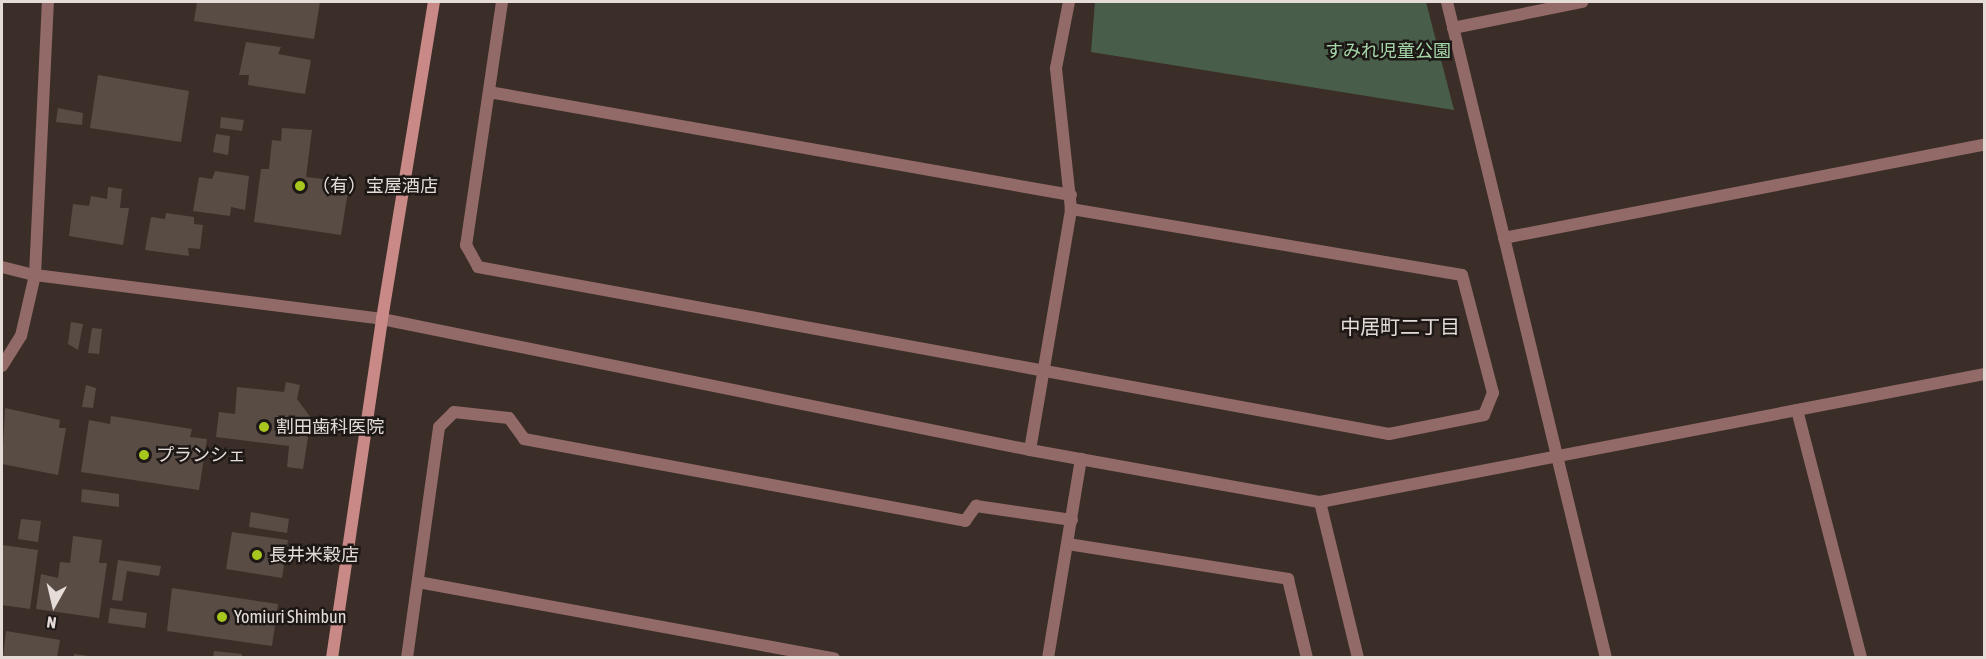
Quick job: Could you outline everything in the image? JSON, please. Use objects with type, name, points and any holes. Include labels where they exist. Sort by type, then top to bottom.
[{"type":"street","points":[[2,366],[21,336],[35,275],[48,2]]},
{"type":"street","points":[[332,657],[382,319],[434,2]]},
{"type":"street","points":[[502,2],[466,245],[478,267],[1389,435],[1484,415],[1493,393],[1462,275],[1071,210]]},
{"type":"street","points":[[1030,450],[1071,210],[1056,68],[1069,2]]},
{"type":"street","points":[[1447,2],[1606,657]]},
{"type":"street","points":[[1453,28],[1581,2]]},
{"type":"street","points":[[489,92],[1071,195]]},
{"type":"street","points":[[1504,238],[1984,145]]},
{"type":"street","points":[[2,267],[35,275],[382,319],[1030,450],[1320,502],[1984,374]]},
{"type":"street","points":[[1797,410],[1861,657]]},
{"type":"street","points":[[407,657],[439,427],[454,412],[509,418],[524,439],[965,521],[976,506],[1072,520]]},
{"type":"street","points":[[1048,657],[1081,459]]},
{"type":"street","points":[[1320,502],[1358,657]]},
{"type":"street","points":[[1068,544],[1288,579],[1307,657]]},
{"type":"street","points":[[418,582],[834,657]]},
{"type":"green space","name":"すみれ児童公園","points":[[1095,2],[1426,2],[1454,110],[1091,52]]},
{"type":"building","points":[[197,2],[320,2],[314,39],[194,21]]},
{"type":"building","points":[[246,42],[281,47],[278,54],[311,60],[305,94],[248,85],[249,75],[239,75]]},
{"type":"building","points":[[98,75],[189,91],[181,142],[90,128]]},
{"type":"building","points":[[58,108],[83,113],[82,125],[56,122]]},
{"type":"building","points":[[221,117],[244,120],[242,131],[220,128]]},
{"type":"building","name":"（有）宝屋酒店","points":[[282,128],[312,130],[306,177],[340,181],[341,190],[348,191],[341,235],[254,222],[261,169],[269,169],[272,140],[281,141]]},
{"type":"building","points":[[216,134],[230,136],[228,155],[213,152]]},
{"type":"building","points":[[215,171],[249,176],[245,210],[231,207],[230,216],[193,211],[199,177],[212,179]]},
{"type":"building","points":[[108,187],[122,189],[120,208],[129,208],[123,245],[69,236],[73,204],[89,206],[91,196],[107,199]]},
{"type":"building","points":[[166,213],[194,217],[194,224],[203,225],[200,249],[188,248],[189,256],[145,250],[151,217],[165,219]]},
{"type":"building","points":[[71,322],[83,324],[78,350],[68,344]]},
{"type":"building","points":[[92,328],[102,329],[99,354],[88,353]]},
{"type":"building","name":"割田歯科医院","points":[[286,382],[300,385],[297,399],[311,418],[303,469],[287,467],[289,446],[216,437],[219,412],[235,414],[237,387],[284,392]]},
{"type":"building","points":[[86,385],[96,388],[93,408],[82,407]]},
{"type":"building","points":[[5,408],[60,420],[59,428],[66,428],[58,475],[2,464]]},
{"type":"building","name":"プランシェ","points":[[111,416],[192,429],[190,437],[207,439],[199,490],[81,472],[89,420],[110,424]]},
{"type":"building","points":[[82,489],[119,494],[119,507],[81,502]]},
{"type":"building","points":[[251,512],[289,519],[287,533],[249,527]]},
{"type":"building","points":[[21,519],[41,521],[38,542],[18,539]]},
{"type":"building","name":"長井米穀店","points":[[232,532],[288,540],[282,578],[226,569]]},
{"type":"building","points":[[73,536],[102,540],[99,563],[107,563],[99,618],[36,609],[41,574],[58,578],[60,562],[70,563]]},
{"type":"building","points":[[2,545],[38,550],[30,609],[2,605]]},
{"type":"building","points":[[118,560],[161,566],[159,576],[127,571],[122,601],[112,600]]},
{"type":"building","name":"Yomiuri Shimbun","points":[[172,588],[278,604],[272,646],[167,631]]},
{"type":"building","points":[[110,608],[147,613],[145,628],[108,623]]},
{"type":"building","points":[[6,631],[60,640],[57,658],[3,658]]},
{"type":"building","points":[[214,651],[242,654],[242,658],[213,658]]},
{"type":"building","points":[[74,654],[89,656],[89,658],[73,658]]},
{"type":"place","name":"（有）宝屋酒店","points":[[300,186]]},
{"type":"place","name":"割田歯科医院","points":[[264,427]]},
{"type":"place","name":"プランシェ","points":[[144,455]]},
{"type":"place","name":"長井米穀店","points":[[257,555]]},
{"type":"place","name":"Yomiuri Shimbun","points":[[222,617]]},
{"type":"district","name":"中居町二丁目","points":[[1400,326]]}]
